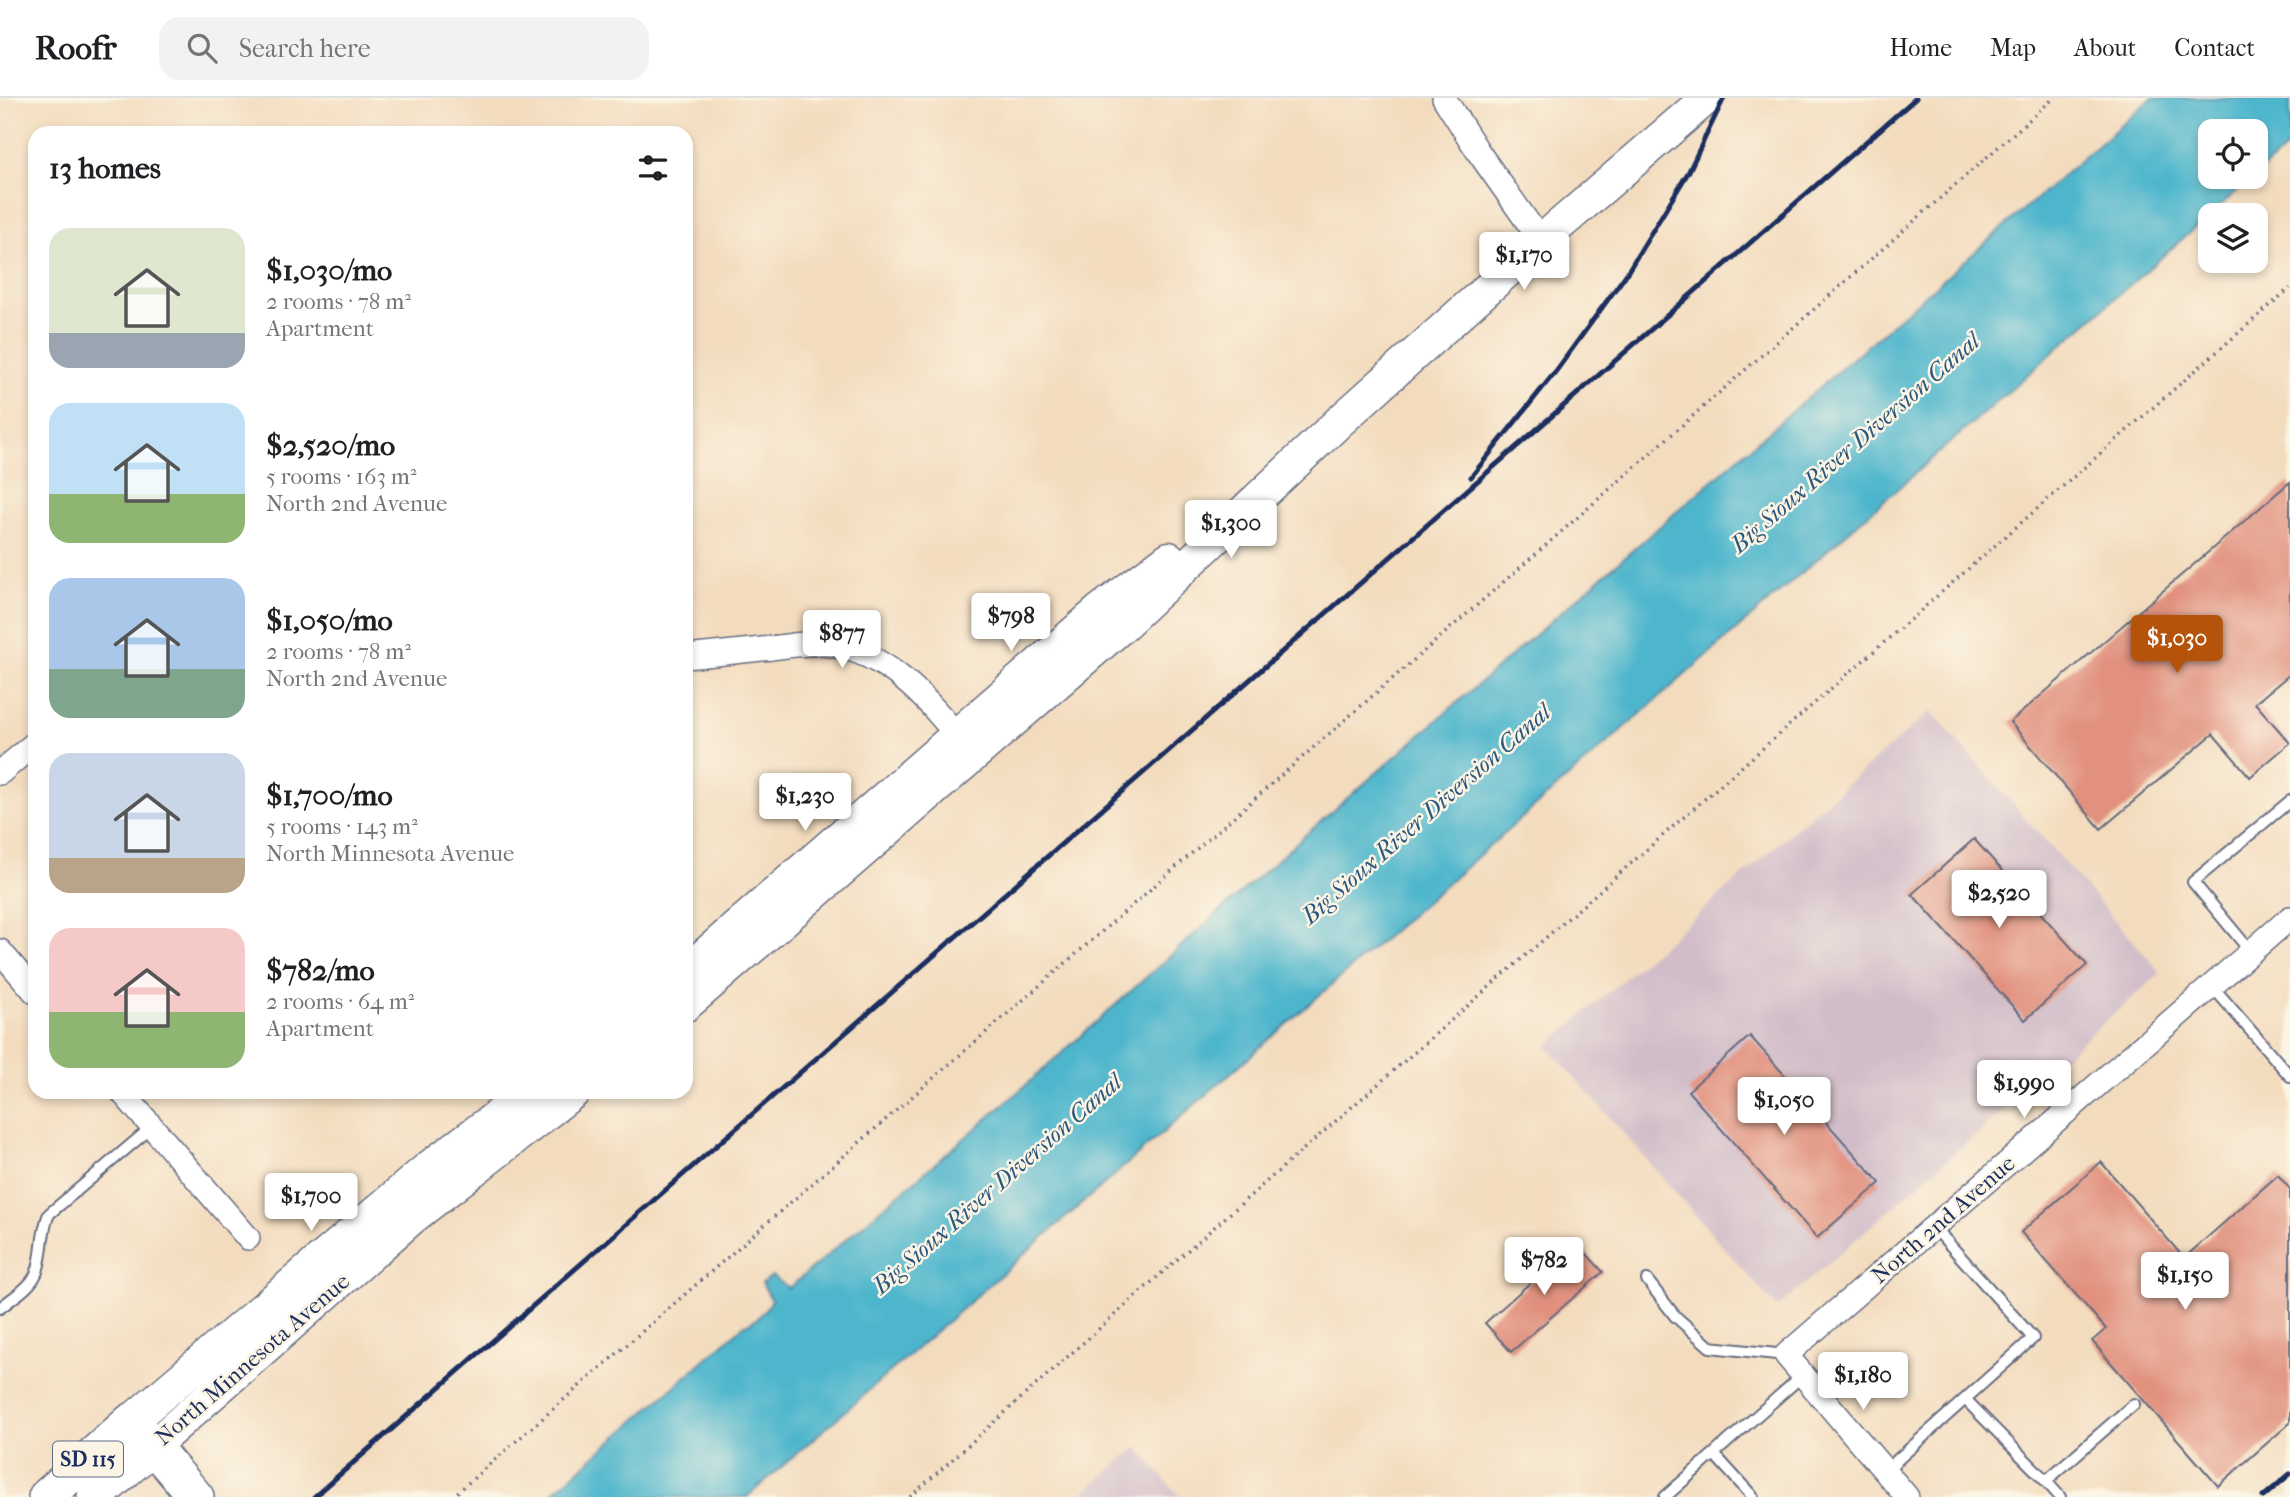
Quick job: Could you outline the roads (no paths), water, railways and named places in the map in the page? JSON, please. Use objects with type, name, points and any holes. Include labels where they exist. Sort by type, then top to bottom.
[{"type":"main road","points":[[693,965],[966,745],[1118,630],[1309,451],[1541,241],[1707,98]]},
{"type":"main road","points":[[693,998],[966,745]]},
{"type":"main road","name":"North Minnesota Avenue","points":[[95,1497],[142,1434],[429,1167],[520,1099]]},
{"type":"main road","name":"North Minnesota Avenue","points":[[46,1497],[142,1434],[565,1099]]},
{"type":"main road","name":"SD 115","points":[[142,1434],[196,1497]]},
{"type":"street","points":[[1444,98],[1541,241]]},
{"type":"street","points":[[693,656],[808,643],[850,649],[870,657],[919,692],[966,745]]},
{"type":"street","points":[[0,773],[28,749]]},
{"type":"street","name":"North 2nd Avenue","points":[[1786,1355],[2290,918]]},
{"type":"street","points":[[0,951],[28,984]]},
{"type":"street","points":[[128,1099],[248,1238]]},
{"type":"street","points":[[1786,1355],[1907,1497]]},
{"type":"lane","points":[[2251,952],[2193,882],[2290,801]]},
{"type":"lane","points":[[2212,986],[2290,1076]]},
{"type":"lane","points":[[0,1308],[29,1284],[37,1273],[43,1227],[49,1214],[152,1127]]},
{"type":"lane","points":[[1885,1471],[2033,1338],[1934,1227]]},
{"type":"lane","points":[[1647,1280],[1675,1316],[1710,1347],[1786,1355]]},
{"type":"lane","points":[[1665,1497],[1803,1375]]},
{"type":"lane","points":[[1965,1399],[2060,1497]]},
{"type":"lane","points":[[2046,1481],[2134,1404]]},
{"type":"lane","points":[[1714,1454],[1753,1497]]},
{"type":"water","name":"Big Sioux River Diversion Canal","points":[[2152,98],[2290,98],[2290,145],[2268,164],[2268,119],[2198,119],[2198,189],[2239,189],[2223,203],[2198,203],[2198,225],[747,1497],[548,1497],[742,1327],[758,1318],[772,1301],[762,1283],[772,1276],[789,1288],[1015,1095],[1304,836]]},
{"type":"railway","points":[[1471,477],[1556,371],[1625,276],[1689,171],[1724,98]]},
{"type":"railway","points":[[314,1497],[1916,98]]},
{"type":"railway","points":[[2263,1497],[2290,1474]]}]
